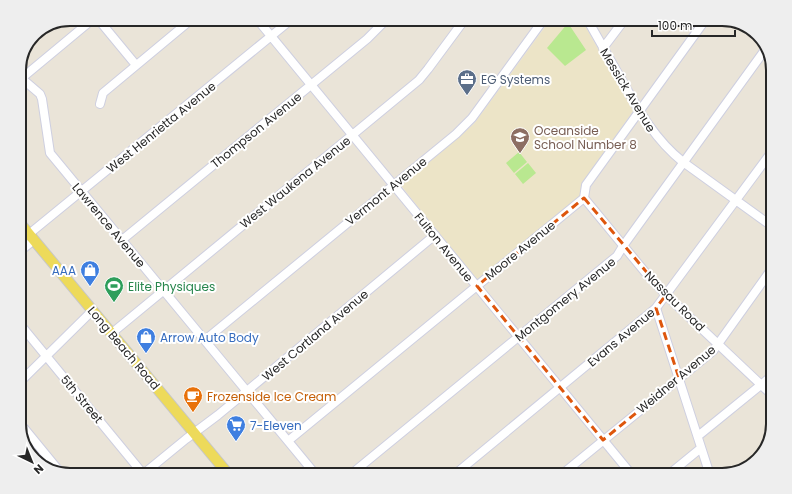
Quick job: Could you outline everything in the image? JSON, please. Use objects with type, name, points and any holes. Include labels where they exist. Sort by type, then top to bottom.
[{"type":"main road","name":"Long Beach Road","points":[[26,230],[223,468]]},
{"type":"street","points":[[26,72],[85,26]]},
{"type":"street","points":[[104,26],[136,65]]},
{"type":"street","points":[[100,104],[103,93],[183,26]]},
{"type":"street","name":"Fulton Avenue","points":[[263,26],[626,468]]},
{"type":"street","name":"West Henrietta Avenue","points":[[26,244],[82,192],[283,26]]},
{"type":"street","name":"Thompson Avenue","points":[[122,240],[367,39],[380,26]]},
{"type":"street","name":"West Waukena Avenue","points":[[112,333],[419,80],[460,26]]},
{"type":"street","name":"Vermont Avenue","points":[[205,340],[456,134],[472,118],[539,26]]},
{"type":"street","name":"Messick Avenue","points":[[591,26],[639,111],[659,139],[683,162],[766,222]]},
{"type":"street","points":[[603,48],[620,26]]},
{"type":"street","points":[[584,198],[586,185],[701,26]]},
{"type":"street","name":"Montgomery Avenue","points":[[359,468],[617,256],[763,52]]},
{"type":"street","name":"Lawrence Avenue","points":[[26,82],[40,94],[42,99],[50,153],[310,468]]},
{"type":"street","name":"Evans Avenue","points":[[463,468],[656,308],[766,159]]},
{"type":"street","name":"Nassau Road","points":[[584,198],[623,246],[666,295],[766,390]]},
{"type":"street","name":"Moore Avenue","points":[[288,442],[584,198]]},
{"type":"street","name":"West Cortland Avenue","points":[[152,468],[247,392],[435,235]]},
{"type":"street","name":"Weidner Avenue","points":[[569,468],[713,351],[766,276]]},
{"type":"street","points":[[656,308],[708,468]]},
{"type":"street","points":[[26,376],[93,310]]},
{"type":"street","name":"5th Street","points":[[26,332],[137,468]]},
{"type":"street","points":[[698,436],[766,380]]},
{"type":"street","points":[[27,432],[54,465]]},
{"type":"street","points":[[677,468],[702,448]]},
{"type":"highlighted area","points":[[584,198],[666,295],[656,308],[679,378],[603,440],[477,286]]},
{"type":"shaded area","name":"Oceanside School Number 8","points":[[546,26],[585,26],[633,111],[581,185],[580,198],[477,282],[401,185],[474,124]]},
{"type":"green space","points":[[565,26],[570,26],[586,50],[565,66],[547,48]]},
{"type":"green space","points":[[519,152],[527,162],[514,173],[506,163]]},
{"type":"green space","points":[[528,163],[536,173],[523,184],[515,174]]},
{"type":"place","name":"EG Systems","points":[[467,96]]},
{"type":"place","name":"Oceanside School Number 8","points":[[520,154]]},
{"type":"place","name":"AAA","points":[[90,287]]},
{"type":"place","name":"Elite Physiques","points":[[114,303]]},
{"type":"place","name":"Arrow Auto Body","points":[[146,354]]},
{"type":"place","name":"Frozenside Ice Cream","points":[[193,413]]},
{"type":"place","name":"7-Eleven","points":[[236,442]]}]
